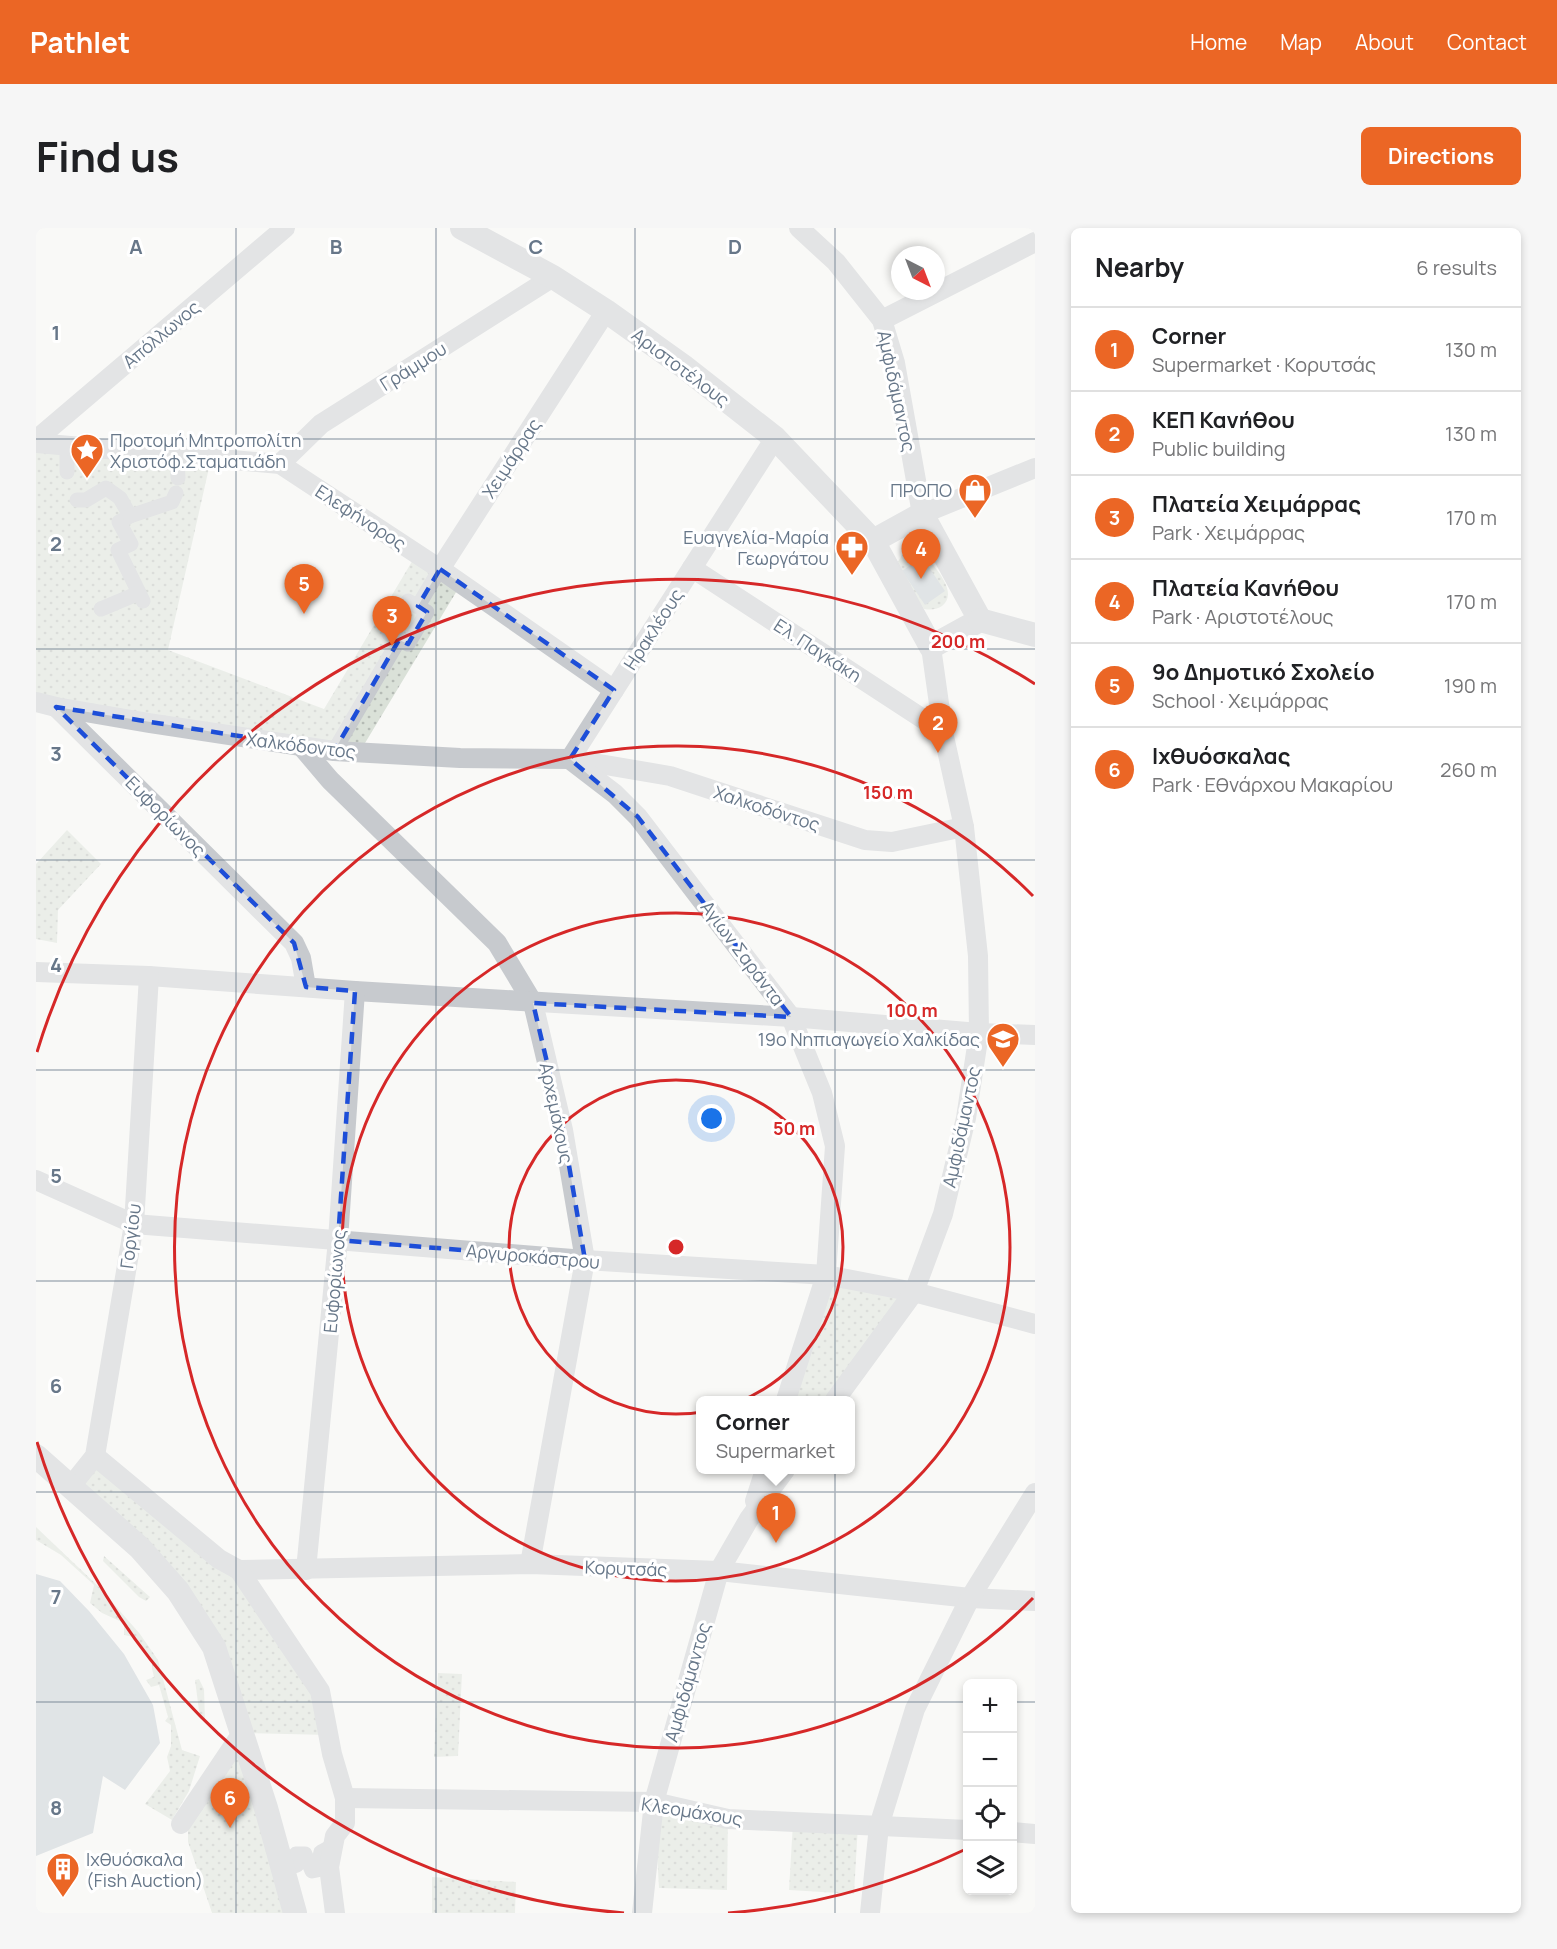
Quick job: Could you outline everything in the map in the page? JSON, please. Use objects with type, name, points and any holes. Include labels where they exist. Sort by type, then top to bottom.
[{"type":"street","name":"Απόλλωνος","points":[[36,442],[285,228]]},
{"type":"street","name":"Αριστοτέλους","points":[[462,228],[554,277],[606,311],[683,366],[775,438],[873,541],[932,647]]},
{"type":"street","name":"Αμφιδάμαντος","points":[[799,228],[836,262],[882,320],[895,363],[922,514]]},
{"type":"street","points":[[882,320],[1035,242]]},
{"type":"street","name":"Γράμμου","points":[[280,464],[321,424],[554,277]]},
{"type":"street","name":"Χειμάρρας","points":[[418,606],[606,311]]},
{"type":"street","name":"Ηρακλέους","points":[[570,759],[775,438]]},
{"type":"street","name":"Ελεφήνορος","points":[[36,442],[280,464],[440,569],[614,690]]},
{"type":"street","points":[[67,472],[68,446]]},
{"type":"street","points":[[101,609],[141,597],[118,550],[131,544],[119,522],[129,516],[171,502],[177,485],[177,456]]},
{"type":"street","points":[[873,541],[922,514],[1035,468]]},
{"type":"street","points":[[77,500],[86,500],[106,488],[120,498],[129,516]]},
{"type":"street","points":[[922,514],[980,620]]},
{"type":"street","name":"Ελ. Παγκάκη","points":[[692,568],[943,732]]},
{"type":"street","points":[[408,601],[418,606],[427,612],[408,644],[389,634],[408,601]]},
{"type":"street","points":[[932,647],[980,620],[1035,634]]},
{"type":"street","points":[[334,751],[399,640]]},
{"type":"street","name":"Αμφιδάμαντος","points":[[839,1396],[914,1292],[943,1214],[966,1118],[979,1032],[978,956],[964,827],[943,732],[932,647]]},
{"type":"street","name":"Χαλκόδοντος","points":[[36,702],[334,751],[460,758],[570,759]]},
{"type":"street","name":"Ευφορίωνος","points":[[56,707],[294,943],[301,958],[306,987]]},
{"type":"street","name":"Αρχεμάχους","points":[[302,747],[330,780],[497,943],[532,1003],[563,1130],[585,1260],[530,1564]]},
{"type":"street","name":"Χαλκοδόντος","points":[[570,759],[670,776],[865,840],[892,842],[964,827]]},
{"type":"street","name":"Αγίων Σαράντα","points":[[570,759],[615,794],[638,817],[791,1017],[822,1093],[835,1146],[826,1275],[788,1396]]},
{"type":"street","points":[[36,972],[149,976],[1035,1035]]},
{"type":"street","name":"Γοργίου","points":[[71,1486],[95,1456],[134,1224],[149,976]]},
{"type":"street","name":"Ευφορίωνος","points":[[306,1570],[338,1240],[355,991]]},
{"type":"street","name":"Αργυροκάστρου","points":[[36,1180],[134,1224],[585,1260],[826,1275],[914,1292],[1035,1324]]},
{"type":"street","points":[[36,1456],[140,1548],[178,1591],[214,1647],[295,1913]]},
{"type":"street","name":"Κορυτσάς","points":[[95,1456],[219,1560],[240,1570],[530,1564],[718,1571],[970,1598],[1035,1600]]},
{"type":"street","points":[[749,1519],[764,1474]]},
{"type":"street","name":"Αμφιδάμαντος","points":[[642,1913],[654,1802],[718,1571],[749,1519],[782,1474]]},
{"type":"street","points":[[870,1913],[879,1826],[915,1709],[970,1598],[1035,1493]]},
{"type":"street","points":[[240,1570],[320,1691],[332,1754],[345,1798],[345,1824],[335,1836],[329,1867],[335,1913]]},
{"type":"street","points":[[181,1824],[242,1733]]},
{"type":"street","name":"Κλεομάχους","points":[[345,1798],[654,1802],[728,1819],[963,1830]]},
{"type":"street","points":[[1017,1832],[1035,1834]]},
{"type":"street","points":[[283,1869],[297,1865],[296,1854],[305,1854],[312,1871],[317,1870],[321,1852],[334,1845]]},
{"type":"highlighted area","points":[[440,569],[614,690],[570,759],[638,817],[791,1017],[533,1003],[563,1130],[585,1260],[338,1240],[355,991],[306,987],[294,943],[56,707],[334,751],[399,640],[408,644],[427,612],[418,606]]},
{"type":"shaded area","points":[[36,443],[211,459],[168,650],[324,709],[417,553],[461,584],[359,753],[36,702]]},
{"type":"shaded area","points":[[912,550],[923,553],[944,581],[948,595],[947,601],[942,606],[924,609],[896,565],[902,555]]},
{"type":"shaded area","points":[[922,557],[945,591],[925,605],[902,571]]},
{"type":"shaded area","points":[[67,830],[101,864],[58,910],[57,943],[36,939],[36,864]]},
{"type":"shaded area","points":[[826,1275],[914,1292],[838,1396],[787,1396]]},
{"type":"shaded area","points":[[95,1456],[219,1559],[320,1691],[328,1735],[243,1733],[295,1913],[212,1913],[188,1842],[188,1814],[242,1733],[214,1647],[71,1486]]},
{"type":"shaded area","points":[[36,1527],[99,1587],[140,1634],[158,1660],[182,1750],[200,1756],[189,1791],[172,1820],[145,1804],[170,1771],[167,1757],[171,1746],[171,1725],[165,1721],[168,1717],[159,1685],[151,1687],[146,1680],[154,1677],[152,1659],[134,1637],[124,1635],[124,1623],[102,1613],[90,1603],[94,1585],[61,1555],[36,1540]]},
{"type":"shaded area","points":[[104,1556],[150,1597],[146,1601],[139,1597],[103,1561]]},
{"type":"shaded area","points":[[36,1574],[60,1581],[89,1611],[124,1654],[153,1705],[160,1743],[125,1790],[103,1776],[93,1833],[36,1856]]},
{"type":"shaded area","points":[[438,1673],[462,1674],[458,1756],[434,1757]]},
{"type":"shaded area","points":[[199,1679],[204,1689],[205,1720],[200,1719],[195,1680]]},
{"type":"shaded area","points":[[654,1802],[728,1819],[727,1890],[659,1888]]},
{"type":"shaded area","points":[[793,1822],[858,1825],[854,1894],[789,1890]]},
{"type":"shaded area","points":[[432,1877],[516,1882],[515,1913],[432,1913]]},
{"type":"place","name":"Προτομή Μητροπολίτη Χριστόφ.Σταματιάδη","points":[[87,479]]},
{"type":"place","name":"ΠΡΟΠΟ","points":[[975,519]]},
{"type":"place","name":"Ευαγγελία-Μαρία Γεωργάτου","points":[[852,576]]},
{"type":"place","name":"Πλατεία Κανήθου","points":[[921,579]]},
{"type":"place","name":"9ο Δημοτικό Σχολείο","points":[[304,614]]},
{"type":"place","name":"Πλατεία Χειμάρρας","points":[[392,646]]},
{"type":"place","name":"ΚΕΠ Κανήθου","points":[[938,753]]},
{"type":"place","name":"19ο Νηπιαγωγείο Χαλκίδας","points":[[1003,1068]]},
{"type":"place","name":"Corner","points":[[776,1543]]},
{"type":"place","name":"Ιχθυόσκαλας","points":[[230,1828]]},
{"type":"place","name":"Ιχθυόσκαλα (Fish Auction)","points":[[63,1898]]}]
